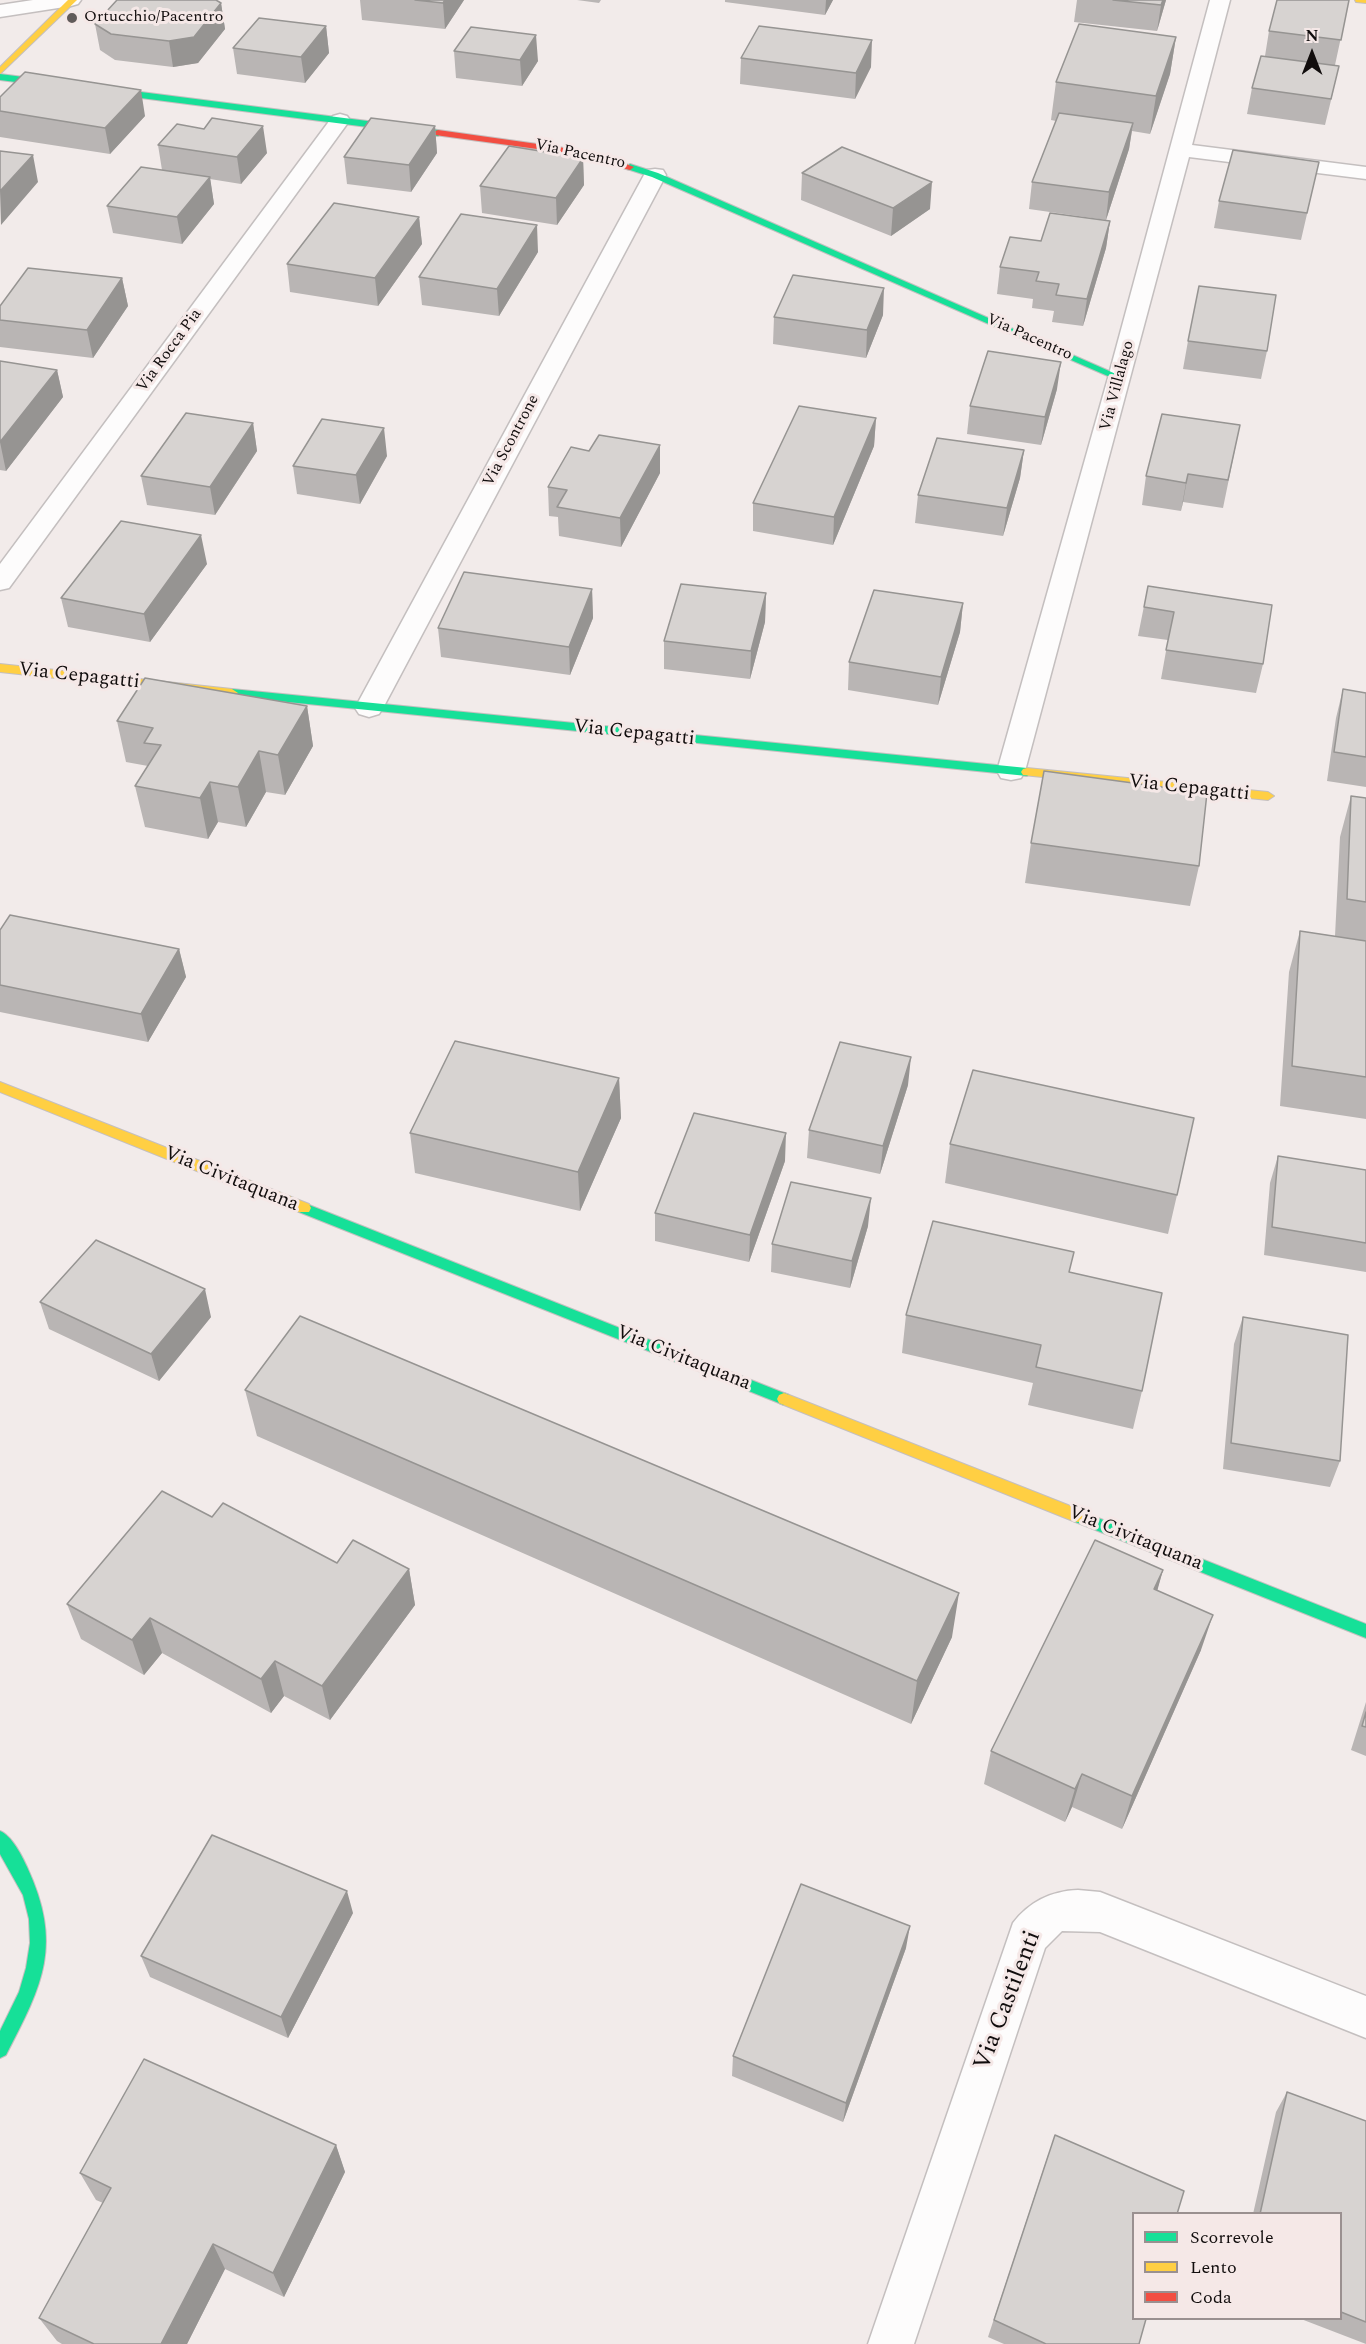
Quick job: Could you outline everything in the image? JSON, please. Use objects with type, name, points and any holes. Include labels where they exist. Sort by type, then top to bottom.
[{"type":"street","points":[[0,11],[72,0]]},
{"type":"street","points":[[0,72],[72,0]]},
{"type":"street","name":"Via Villalago","points":[[1011,771],[1120,378],[1220,0]]},
{"type":"street","points":[[1359,0],[1366,1]]},
{"type":"street","name":"Via Pacentro","points":[[0,77],[560,149],[599,157],[655,175],[1120,378]]},
{"type":"street","name":"Via Rocca Pia","points":[[0,582],[340,120]]},
{"type":"street","points":[[1181,150],[1366,173]]},
{"type":"street","name":"Via Scontrone","points":[[369,708],[655,175]]},
{"type":"street","name":"Via Cepagatti","points":[[0,669],[369,708],[1268,796]]},
{"type":"street","name":"Via Civitaquana","points":[[0,1088],[1366,1631]]},
{"type":"street","points":[[0,1839],[25,1878],[38,1910],[41,1937],[38,1962],[30,1987],[19,2016],[0,2049]]},
{"type":"street","name":"Via Castilenti","points":[[891,2344],[1028,1937],[1038,1922],[1056,1912],[1078,1908],[1100,1912],[1366,2018]]},
{"type":"building","points":[[117,0],[216,0],[221,3],[194,37],[169,41],[111,34],[95,24]]},
{"type":"building","points":[[415,0],[445,0],[443,3]]},
{"type":"building","points":[[1113,0],[1163,0],[1161,5]]},
{"type":"building","points":[[1277,0],[1349,0],[1341,40],[1269,31]]},
{"type":"building","points":[[259,18],[326,26],[301,57],[233,48]]},
{"type":"building","points":[[1079,24],[1176,37],[1156,96],[1056,82]]},
{"type":"building","points":[[759,26],[872,40],[856,73],[741,58]]},
{"type":"building","points":[[471,27],[536,35],[520,60],[454,51]]},
{"type":"building","points":[[1261,56],[1339,66],[1331,99],[1252,88]]},
{"type":"building","points":[[25,72],[141,90],[105,128],[0,111],[0,97]]},
{"type":"building","points":[[1059,113],[1133,123],[1109,192],[1032,182]]},
{"type":"building","points":[[212,118],[263,126],[237,157],[158,145],[177,124],[204,129]]},
{"type":"building","points":[[371,118],[435,126],[409,165],[344,157]]},
{"type":"building","points":[[509,146],[583,158],[556,198],[480,186]]},
{"type":"building","points":[[842,147],[932,182],[893,208],[802,173]]},
{"type":"building","points":[[1233,150],[1319,162],[1307,213],[1219,201]]},
{"type":"building","points":[[0,151],[33,155],[0,191]]},
{"type":"building","points":[[141,167],[210,177],[177,217],[107,206]]},
{"type":"building","points":[[334,203],[419,217],[375,278],[287,264]]},
{"type":"building","points":[[1050,213],[1110,221],[1087,299],[1056,295],[1059,284],[1036,281],[1039,272],[1000,267],[1010,237],[1041,241]]},
{"type":"building","points":[[461,214],[537,225],[497,289],[419,277]]},
{"type":"building","points":[[28,268],[122,278],[87,330],[0,320],[0,306]]},
{"type":"building","points":[[793,275],[884,288],[867,330],[774,317]]},
{"type":"building","points":[[1199,286],[1276,295],[1267,351],[1188,341]]},
{"type":"building","points":[[988,351],[1061,362],[1045,417],[970,406]]},
{"type":"building","points":[[0,361],[57,370],[0,442]]},
{"type":"building","points":[[799,406],[876,418],[834,517],[753,503]]},
{"type":"building","points":[[186,413],[253,423],[210,487],[141,476]]},
{"type":"building","points":[[1162,414],[1240,425],[1228,480],[1188,474],[1186,483],[1146,476]]},
{"type":"building","points":[[322,419],[384,428],[356,475],[293,466]]},
{"type":"building","points":[[599,435],[660,445],[620,518],[557,507],[567,490],[548,487],[571,447],[589,451]]},
{"type":"building","points":[[937,438],[1024,450],[1007,508],[918,495]]},
{"type":"building","points":[[121,521],[201,535],[144,614],[61,598]]},
{"type":"building","points":[[464,572],[592,589],[569,647],[438,628]]},
{"type":"building","points":[[681,584],[766,593],[751,651],[664,641]]},
{"type":"building","points":[[1148,586],[1272,605],[1263,664],[1166,650],[1174,612],[1144,607]]},
{"type":"building","points":[[874,590],[963,603],[941,677],[849,662]]},
{"type":"building","points":[[145,678],[307,706],[278,755],[259,751],[238,787],[210,782],[200,798],[135,786],[161,745],[144,743],[153,728],[117,721]]},
{"type":"building","points":[[1343,689],[1366,693],[1366,757],[1334,752]]},
{"type":"building","points":[[1044,771],[1207,793],[1199,866],[1031,843]]},
{"type":"building","points":[[1351,796],[1366,798],[1366,902],[1347,899]]},
{"type":"building","points":[[10,915],[179,949],[141,1014],[0,985],[0,930]]},
{"type":"building","points":[[1300,931],[1366,941],[1366,1077],[1292,1066]]},
{"type":"building","points":[[455,1041],[619,1078],[578,1172],[410,1133]]},
{"type":"building","points":[[840,1042],[911,1057],[883,1146],[809,1130]]},
{"type":"building","points":[[973,1070],[1194,1118],[1177,1195],[950,1144]]},
{"type":"building","points":[[694,1113],[786,1133],[750,1235],[655,1213]]},
{"type":"building","points":[[1278,1156],[1366,1170],[1366,1243],[1272,1227]]},
{"type":"building","points":[[791,1182],[871,1198],[852,1261],[772,1244]]},
{"type":"building","points":[[933,1221],[1074,1252],[1069,1272],[1162,1293],[1142,1391],[1036,1367],[1041,1345],[906,1315]]},
{"type":"building","points":[[96,1240],[205,1289],[151,1354],[40,1302]]},
{"type":"building","points":[[300,1316],[959,1593],[917,1681],[245,1390]]},
{"type":"building","points":[[1243,1317],[1348,1335],[1340,1461],[1231,1443]]},
{"type":"building","points":[[162,1491],[212,1517],[223,1503],[337,1563],[353,1540],[409,1569],[322,1686],[275,1661],[261,1679],[150,1618],[132,1640],[67,1604]]},
{"type":"building","points":[[1095,1540],[1163,1570],[1154,1589],[1213,1615],[1132,1796],[1082,1774],[1075,1789],[991,1751]]},
{"type":"building","points":[[1366,1712],[1366,1727],[1362,1726]]},
{"type":"building","points":[[212,1835],[347,1891],[281,2017],[141,1956]]},
{"type":"building","points":[[801,1884],[910,1926],[846,2103],[733,2056]]},
{"type":"building","points":[[144,2059],[336,2145],[273,2273],[213,2244],[161,2344],[94,2344],[39,2318],[111,2188],[80,2173]]},
{"type":"building","points":[[1287,2092],[1366,2121],[1366,2322],[1342,2312],[1342,2212],[1260,2212]]},
{"type":"building","points":[[1055,2135],[1184,2191],[1178,2212],[1132,2212],[1132,2320],[1146,2320],[1139,2344],[1046,2344],[994,2320]]},
{"type":"traffic: fast","points":[[0,77],[438,133]]},
{"type":"traffic: fast","points":[[630,167],[655,175],[1120,378]]},
{"type":"traffic: fast","points":[[232,693],[1027,772]]},
{"type":"traffic: fast","points":[[304,1208],[784,1399]]},
{"type":"traffic: fast","points":[[1078,1516],[1366,1631]]},
{"type":"traffic: fast","points":[[0,1839],[31,1894],[37,1919],[39,1943],[35,1968],[27,1993],[0,2049]]},
{"type":"traffic: slow","points":[[0,72],[73,0]]},
{"type":"traffic: slow","points":[[1359,0],[1366,1]]},
{"type":"traffic: slow","points":[[0,668],[232,693]]},
{"type":"traffic: slow","points":[[1027,772],[1268,796]]},
{"type":"traffic: slow","points":[[0,1087],[304,1208]]},
{"type":"traffic: slow","points":[[784,1399],[1078,1516]]},
{"type":"traffic: jam","points":[[438,133],[583,154],[630,167]]},
{"type":"place","name":"Ortucchio/Pacentro","points":[[72,18]]}]
